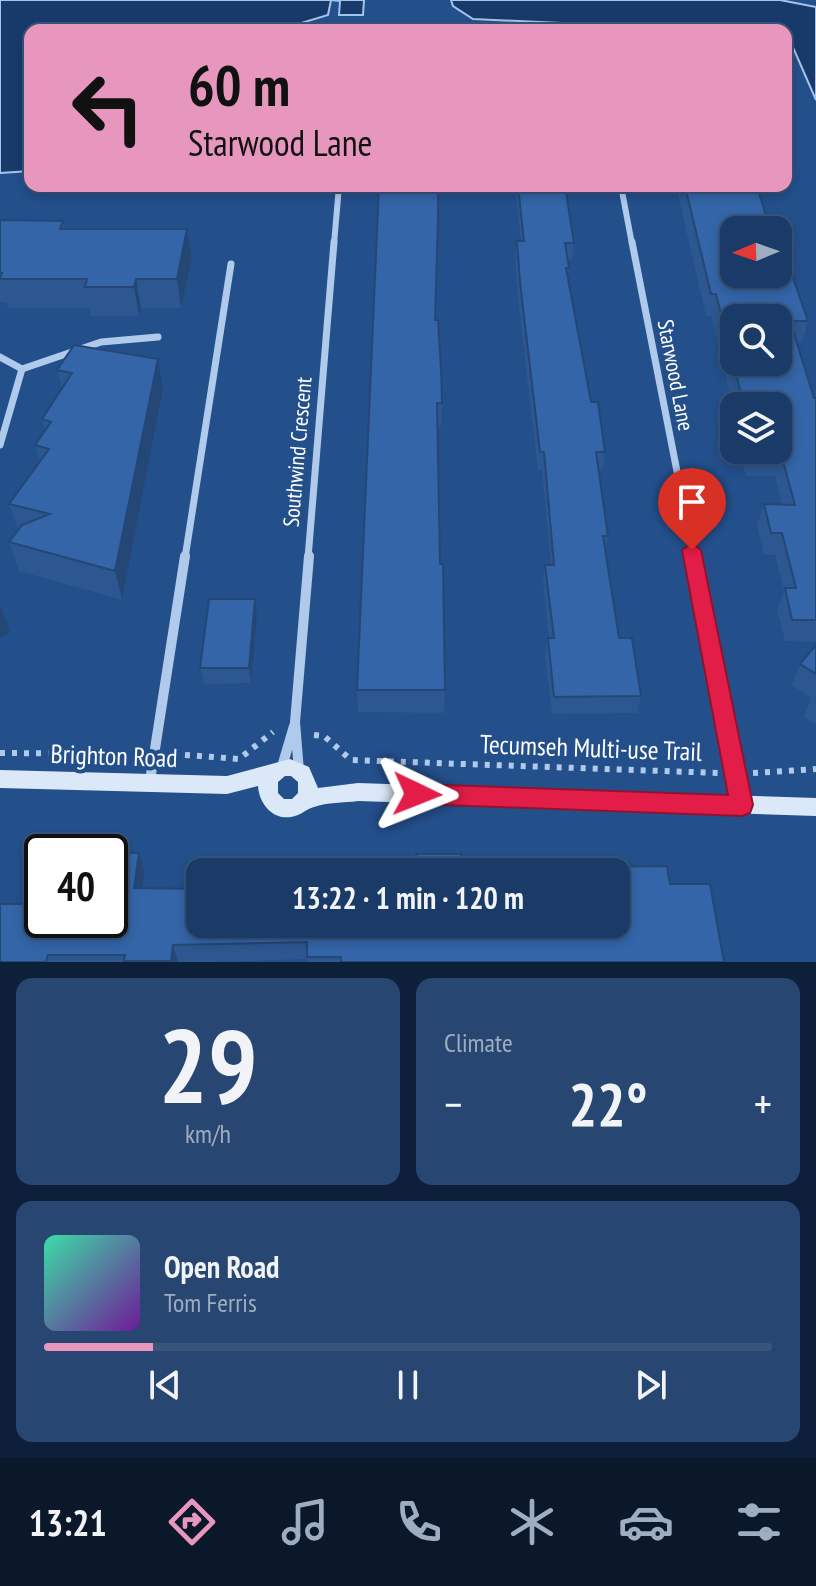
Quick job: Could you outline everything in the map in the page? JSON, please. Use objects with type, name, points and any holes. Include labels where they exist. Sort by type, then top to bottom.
[{"type":"street","name":"Southwind Crescent","points":[[294,779],[295,729],[339,192]]},
{"type":"street","name":"Starwood Lane","points":[[622,192],[742,805]]},
{"type":"street","points":[[149,782],[231,264]]},
{"type":"street","points":[[0,357],[22,369],[101,342],[158,337]]},
{"type":"street","points":[[0,445],[22,369]]},
{"type":"street","name":"Southwind Crescent","points":[[294,779],[295,729]]},
{"type":"street","name":"Brighton Road","points":[[0,779],[227,785],[294,779],[358,792],[816,807]]},
{"type":"street","points":[[268,797],[269,780],[294,779]]},
{"type":"street","name":"Brighton Road","points":[[227,785],[268,797],[282,808],[297,806],[294,779]]},
{"type":"path","points":[[0,753],[190,753],[239,759],[269,732],[295,729]]},
{"type":"path","name":"Tecumseh Multi-use Trail","points":[[295,729],[324,736],[351,760],[735,773],[816,769]]},
{"type":"water","points":[[0,0],[331,0],[328,15],[298,24],[24,24],[24,171],[0,173]]},
{"type":"water","points":[[331,0],[364,0],[363,15],[339,15],[340,1]]},
{"type":"water","points":[[451,0],[780,0],[816,7],[816,100],[792,45],[792,24],[582,24],[473,19],[453,6]]},
{"type":"building","points":[[379,192],[438,192],[435,320],[438,320],[442,403],[437,403],[445,690],[357,690]]},
{"type":"building","points":[[519,192],[566,192],[574,243],[565,243],[569,268],[566,268],[591,402],[598,402],[605,452],[596,452],[608,536],[603,536],[619,638],[632,638],[641,696],[554,697],[548,638],[554,638],[545,565],[554,565],[544,452],[540,452],[520,282],[517,241],[524,241]]},
{"type":"building","points":[[686,192],[759,192],[766,216],[720,216],[720,288],[792,288],[792,275],[808,321],[792,321],[792,304],[720,304],[720,310],[716,294],[711,294]]},
{"type":"building","points":[[0,220],[63,221],[60,229],[187,229],[177,279],[136,279],[134,287],[85,287],[87,279],[0,279]]},
{"type":"building","points":[[792,327],[816,398],[816,620],[792,620],[785,588],[796,588],[782,533],[771,533],[764,504],[795,505],[784,464],[792,464],[792,392],[740,392],[736,376],[792,376]]},
{"type":"building","points":[[74,345],[158,359],[115,571],[9,542],[22,525],[50,514],[9,504],[49,449],[35,445],[51,422],[42,419],[72,373],[57,370]]},
{"type":"building","points":[[209,599],[255,599],[249,668],[200,668]]},
{"type":"building","points":[[816,645],[816,674],[800,664]]},
{"type":"building","points":[[128,853],[139,853],[134,888],[186,889],[186,938],[630,938],[630,867],[667,866],[670,884],[710,884],[724,962],[341,962],[341,957],[307,957],[307,942],[173,945],[171,961],[124,961],[125,955],[48,955],[46,962],[0,962],[0,904],[24,904],[24,938],[128,938]]},
{"type":"building","points":[[416,854],[461,854],[461,858],[416,858]]},
{"type":"route","points":[[417,794],[742,805],[692,550]]}]
